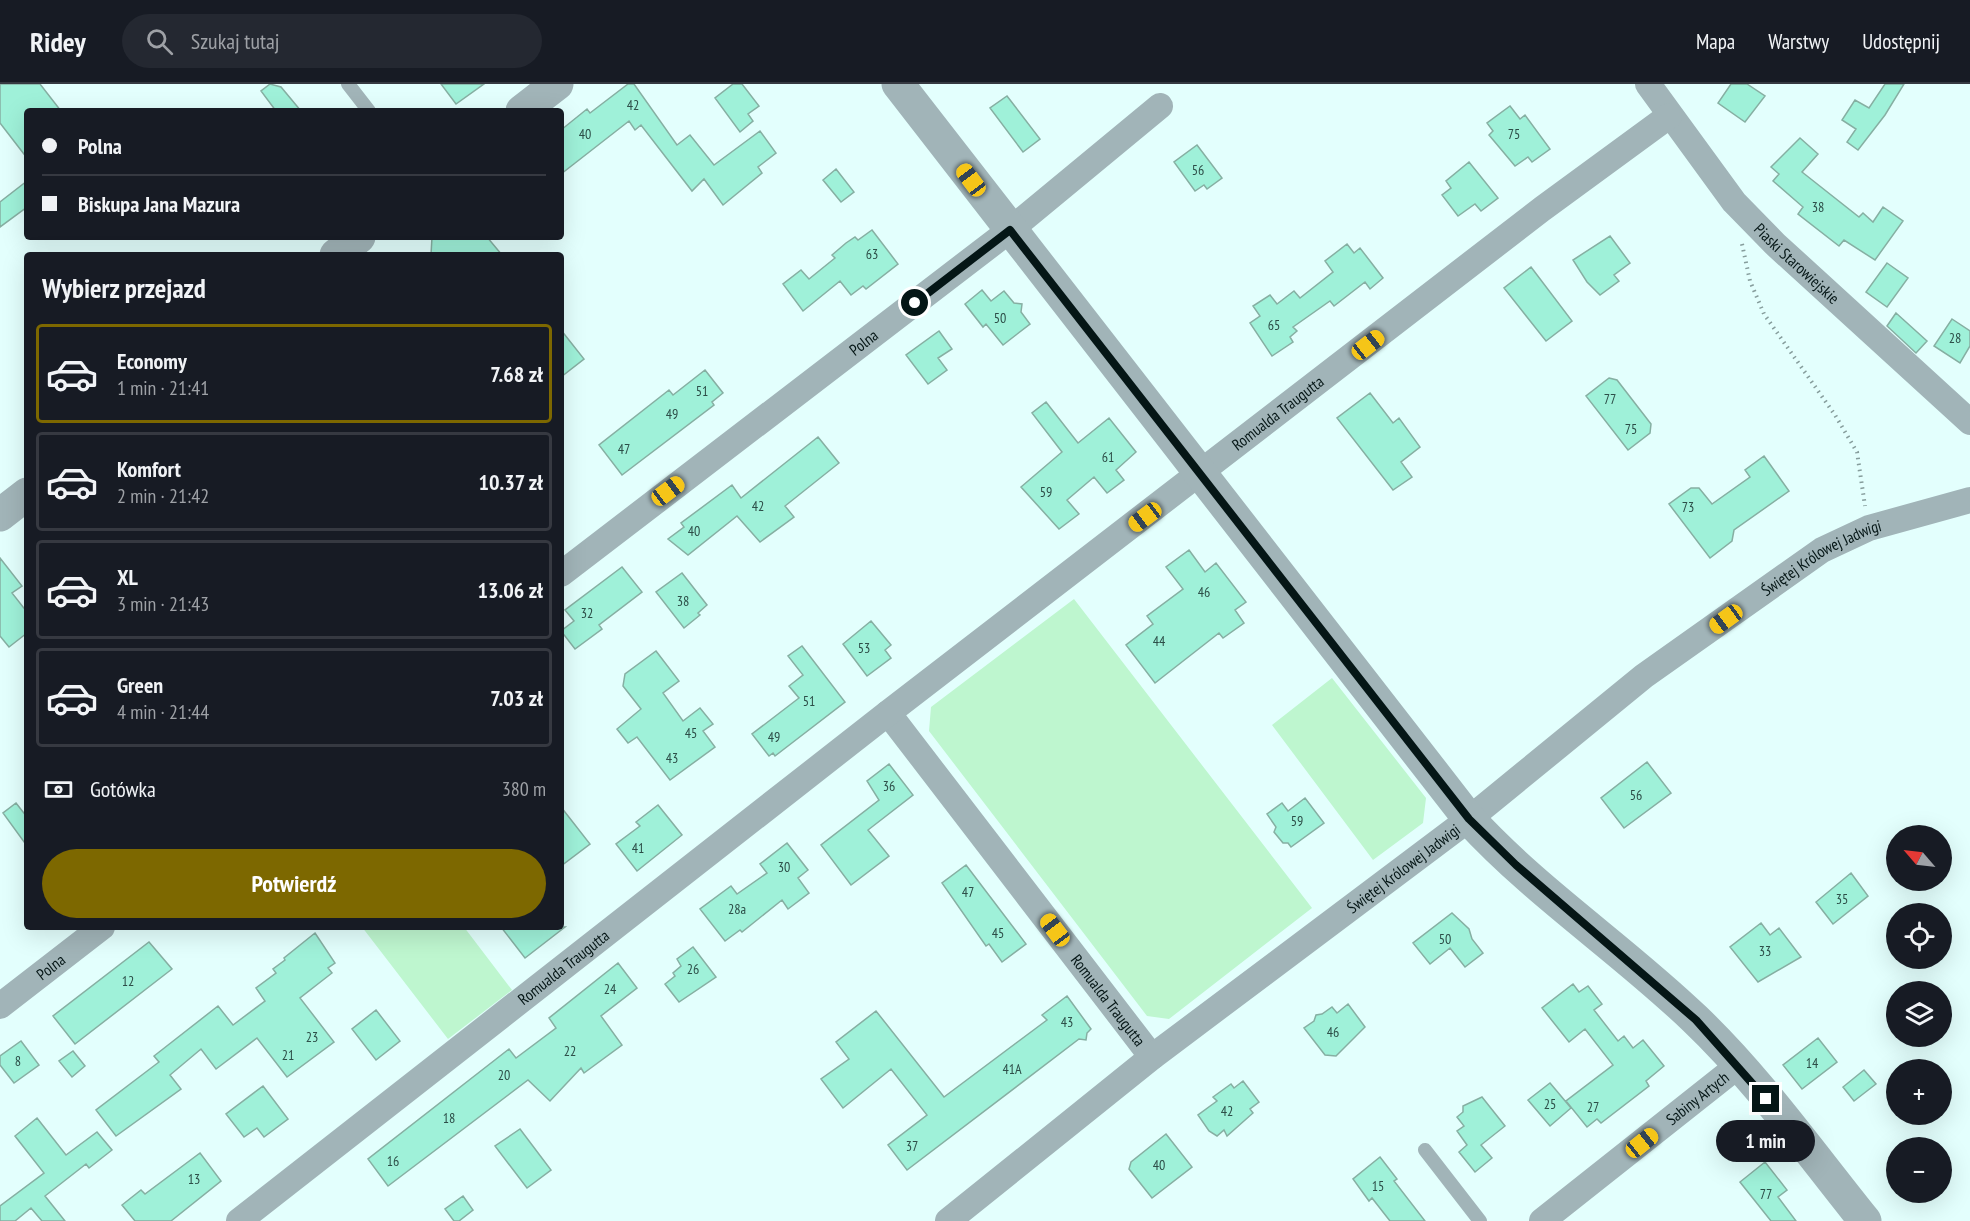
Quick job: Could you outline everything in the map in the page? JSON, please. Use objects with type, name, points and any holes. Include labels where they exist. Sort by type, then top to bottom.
[{"type":"street","points":[[526,108],[557,84]]},
{"type":"street","points":[[898,84],[1469,819],[1516,865],[1671,996],[1739,1065],[1865,1221]]},
{"type":"street","name":"Piaski Starowiejskie","points":[[1648,84],[1669,116],[1734,202],[1774,244],[1970,422]]},
{"type":"street","name":"Polna","points":[[564,572],[1010,230],[1160,106]]},
{"type":"street","name":"Romualda Traugutta","points":[[239,1221],[888,713],[1200,475],[1542,209],[1669,116]]},
{"type":"street","points":[[340,252],[355,240]]},
{"type":"street","points":[[0,515],[24,496]]},
{"type":"street","name":"Świętej Królowej Jadwigi","points":[[948,1221],[1152,1057],[1469,819],[1644,676],[1822,550],[1869,528],[1970,500]]},
{"type":"street","name":"Romualda Traugutta","points":[[888,713],[1152,1057]]},
{"type":"street","name":"Polna","points":[[0,1006],[98,930]]},
{"type":"street","name":"Sabiny Artych","points":[[1542,1221],[1739,1065]]},
{"type":"lane","points":[[348,84],[367,108]]},
{"type":"lane","points":[[1425,1150],[1480,1221]]},
{"type":"path","points":[[1734,202],[1750,281],[1764,314],[1835,416],[1857,452],[1869,528]]},
{"type":"green space","points":[[1074,599],[1312,908],[1169,1019],[1147,1016],[929,731],[931,707]]},
{"type":"green space","points":[[1332,678],[1426,798],[1423,823],[1373,860],[1272,725]]},
{"type":"green space","points":[[364,930],[466,930],[512,990],[448,1039]]},
{"type":"building","points":[[0,84],[40,84],[59,108],[24,108],[24,154],[0,123]]},
{"type":"building","points":[[270,84],[281,87],[298,108],[274,108],[261,91]]},
{"type":"building","points":[[441,84],[484,84],[456,104]]},
{"type":"building","points":[[628,84],[634,84],[677,145],[690,135],[714,165],[760,131],[776,153],[758,167],[762,173],[723,205],[704,179],[692,191],[641,125],[635,130],[629,121],[564,172],[564,128],[587,109],[590,113]]},
{"type":"building","points":[[733,84],[742,84],[759,106],[748,114],[753,121],[740,132],[715,98]]},
{"type":"building","points":[[1731,84],[1747,84],[1765,96],[1745,122],[1718,103]]},
{"type":"building","points":[[1885,84],[1904,84],[1885,115],[1858,150],[1847,142],[1856,129],[1842,120],[1855,100],[1869,108]]},
{"type":"building","points":[[1007,96],[1040,139],[1023,152],[990,108]]},
{"type":"building","points":[[1510,106],[1520,119],[1525,115],[1550,149],[1532,162],[1528,157],[1515,166],[1489,135],[1493,131],[1487,123]]},
{"type":"building","points":[[1800,138],[1818,154],[1802,172],[1859,217],[1863,213],[1873,222],[1883,207],[1903,221],[1875,260],[1844,240],[1839,246],[1798,214],[1803,207],[1773,181],[1779,174],[1771,167]]},
{"type":"building","points":[[1197,145],[1222,178],[1207,189],[1204,185],[1195,191],[1174,162]]},
{"type":"building","points":[[1469,162],[1498,198],[1481,211],[1475,204],[1458,216],[1442,195],[1451,188],[1446,181]]},
{"type":"building","points":[[836,169],[854,192],[841,202],[823,180]]},
{"type":"building","points":[[24,183],[24,209],[0,227],[0,202]]},
{"type":"building","points":[[872,230],[898,264],[866,289],[863,286],[851,295],[840,281],[803,311],[783,284],[801,270],[809,279],[835,258],[832,255],[846,243],[855,237],[858,240]]},
{"type":"building","points":[[1610,236],[1630,263],[1614,275],[1619,281],[1600,295],[1587,282],[1573,260]]},
{"type":"building","points":[[432,240],[490,240],[500,252],[431,252]]},
{"type":"building","points":[[1347,244],[1354,253],[1360,248],[1383,278],[1370,289],[1365,282],[1334,306],[1330,301],[1293,327],[1297,331],[1290,337],[1293,342],[1272,356],[1250,323],[1260,316],[1253,306],[1270,295],[1277,304],[1294,291],[1300,298],[1333,272],[1325,261]]},
{"type":"building","points":[[1887,263],[1908,278],[1887,307],[1866,292]]},
{"type":"building","points":[[1531,267],[1572,321],[1546,341],[1504,288]]},
{"type":"building","points":[[982,290],[991,301],[1004,291],[1014,303],[1022,304],[1021,312],[1030,324],[1003,345],[986,324],[983,327],[965,304]]},
{"type":"building","points":[[1896,313],[1927,341],[1916,353],[1887,326]]},
{"type":"building","points":[[1952,319],[1970,331],[1970,346],[1960,363],[1934,346]]},
{"type":"building","points":[[939,331],[952,349],[938,358],[947,370],[928,384],[906,355]]},
{"type":"building","points":[[564,334],[584,359],[564,375]]},
{"type":"building","points":[[705,370],[723,393],[712,402],[714,405],[622,475],[599,445],[669,390],[673,395]]},
{"type":"building","points":[[1609,378],[1617,380],[1651,424],[1650,433],[1628,450],[1586,396]]},
{"type":"building","points":[[1370,393],[1393,423],[1399,418],[1420,447],[1401,462],[1412,477],[1393,490],[1337,418]]},
{"type":"building","points":[[1046,402],[1078,443],[1109,418],[1136,452],[1116,470],[1124,480],[1107,493],[1094,477],[1067,500],[1079,514],[1059,529],[1021,487],[1062,452],[1032,413]]},
{"type":"building","points":[[818,437],[839,463],[785,506],[794,517],[760,542],[737,516],[688,555],[668,539],[684,527],[681,523],[732,485],[741,498]]},
{"type":"building","points":[[1764,456],[1789,491],[1734,530],[1732,541],[1710,558],[1669,504],[1691,488],[1699,488],[1712,504],[1750,477],[1745,470]]},
{"type":"building","points":[[1189,550],[1205,572],[1216,563],[1246,602],[1235,610],[1244,623],[1223,638],[1219,633],[1155,683],[1126,645],[1153,624],[1147,616],[1183,589],[1166,567]]},
{"type":"building","points":[[0,558],[22,586],[12,593],[24,608],[24,635],[9,647],[0,636]]},
{"type":"building","points":[[622,567],[642,592],[599,625],[602,629],[575,649],[564,635],[564,629],[574,621],[565,610]]},
{"type":"building","points":[[682,573],[707,605],[698,613],[700,615],[684,628],[656,592]]},
{"type":"building","points":[[871,621],[891,645],[885,650],[891,658],[867,676],[843,644]]},
{"type":"building","points":[[802,646],[845,702],[775,756],[773,753],[769,756],[752,734],[799,698],[789,686],[803,675],[788,656]]},
{"type":"building","points":[[656,651],[679,681],[663,693],[683,721],[700,708],[713,724],[703,731],[715,747],[670,780],[637,737],[628,743],[617,729],[641,709],[623,686],[625,674]]},
{"type":"building","points":[[1647,762],[1671,793],[1624,828],[1601,798]]},
{"type":"building","points":[[889,764],[913,795],[868,830],[889,856],[851,885],[821,845],[879,800],[867,781]]},
{"type":"building","points":[[1305,798],[1324,823],[1291,847],[1288,843],[1283,843],[1274,832],[1276,827],[1267,814],[1282,803],[1288,811]]},
{"type":"building","points":[[16,803],[24,813],[24,842],[3,813]]},
{"type":"building","points":[[658,805],[682,835],[637,871],[616,844],[640,826],[636,822]]},
{"type":"building","points":[[564,811],[590,844],[564,864]]},
{"type":"building","points":[[787,843],[808,870],[798,878],[809,893],[788,909],[782,900],[742,932],[740,930],[725,941],[700,909],[731,886],[737,894],[767,873],[760,864]]},
{"type":"building","points":[[966,865],[1026,944],[1002,962],[989,944],[986,946],[942,883]]},
{"type":"building","points":[[1851,873],[1868,896],[1833,924],[1816,902]]},
{"type":"building","points":[[1452,913],[1469,929],[1472,939],[1483,953],[1465,967],[1450,948],[1430,964],[1413,943]]},
{"type":"building","points":[[1761,923],[1770,935],[1779,928],[1801,957],[1758,982],[1730,947]]},
{"type":"building","points":[[503,930],[561,930],[525,958]]},
{"type":"building","points":[[315,933],[335,963],[328,968],[332,973],[300,998],[334,1042],[287,1077],[257,1038],[216,1069],[201,1049],[170,1075],[181,1089],[116,1136],[96,1110],[159,1062],[154,1056],[218,1006],[233,1025],[265,1001],[256,988],[276,973],[273,969],[285,960],[284,958]]},
{"type":"building","points":[[149,942],[172,969],[75,1044],[53,1016]]},
{"type":"building","points":[[693,947],[716,977],[679,1002],[665,984],[675,976],[673,973],[681,966],[677,959]]},
{"type":"building","points":[[618,963],[637,988],[601,1016],[622,1045],[584,1073],[581,1068],[550,1101],[528,1080],[388,1186],[368,1159],[509,1049],[516,1058],[556,1028],[549,1018]]},
{"type":"building","points":[[1573,984],[1579,992],[1588,986],[1602,1004],[1594,1010],[1618,1041],[1624,1036],[1633,1048],[1643,1040],[1664,1066],[1646,1081],[1649,1086],[1601,1123],[1597,1119],[1587,1127],[1566,1101],[1613,1065],[1585,1029],[1569,1042],[1542,1008]]},
{"type":"building","points":[[1067,996],[1091,1029],[1087,1033],[1086,1040],[1079,1039],[907,1170],[888,1145],[927,1115],[891,1069],[843,1108],[821,1079],[849,1059],[836,1042],[876,1011],[944,1097],[1047,1020],[1042,1015]]},
{"type":"building","points":[[1348,1004],[1365,1027],[1336,1056],[1325,1055],[1304,1028],[1314,1021],[1316,1015],[1332,1007],[1337,1013]]},
{"type":"building","points":[[376,1010],[400,1041],[376,1060],[352,1029]]},
{"type":"building","points":[[1818,1038],[1837,1062],[1802,1089],[1783,1065]]},
{"type":"building","points":[[21,1041],[39,1065],[14,1083],[0,1065],[0,1056]]},
{"type":"building","points":[[73,1051],[85,1066],[72,1077],[59,1061]]},
{"type":"building","points":[[1864,1070],[1876,1084],[1854,1101],[1843,1087]]},
{"type":"building","points":[[1243,1081],[1259,1102],[1250,1109],[1253,1113],[1227,1136],[1224,1130],[1217,1136],[1209,1131],[1198,1115],[1217,1101],[1213,1097],[1231,1084],[1234,1088]]},
{"type":"building","points":[[1550,1083],[1571,1108],[1550,1126],[1528,1100]]},
{"type":"building","points":[[263,1086],[288,1119],[264,1137],[257,1128],[244,1137],[226,1114]]},
{"type":"building","points":[[1482,1097],[1505,1126],[1481,1145],[1492,1158],[1475,1172],[1459,1152],[1467,1145],[1457,1131],[1464,1126],[1457,1117],[1463,1112],[1463,1106]]},
{"type":"building","points":[[37,1118],[66,1155],[97,1132],[112,1150],[89,1168],[86,1164],[45,1196],[65,1221],[42,1221],[31,1208],[15,1221],[0,1221],[0,1206],[44,1173],[15,1136]]},
{"type":"building","points":[[520,1129],[551,1170],[527,1188],[495,1146]]},
{"type":"building","points":[[1166,1134],[1192,1167],[1152,1198],[1129,1169],[1131,1162]]},
{"type":"building","points":[[200,1153],[221,1181],[171,1221],[135,1221],[122,1205],[141,1190],[145,1194]]},
{"type":"building","points":[[1380,1157],[1397,1179],[1394,1181],[1425,1221],[1390,1221],[1372,1198],[1369,1201],[1353,1179]]},
{"type":"building","points":[[1765,1162],[1787,1190],[1778,1197],[1796,1221],[1771,1221],[1740,1182]]},
{"type":"building","points":[[463,1196],[473,1210],[459,1221],[454,1221],[445,1209]]},
{"type":"route","points":[[915,303],[1010,230],[1469,819],[1516,865],[1671,996],[1739,1065],[1766,1099]]}]
